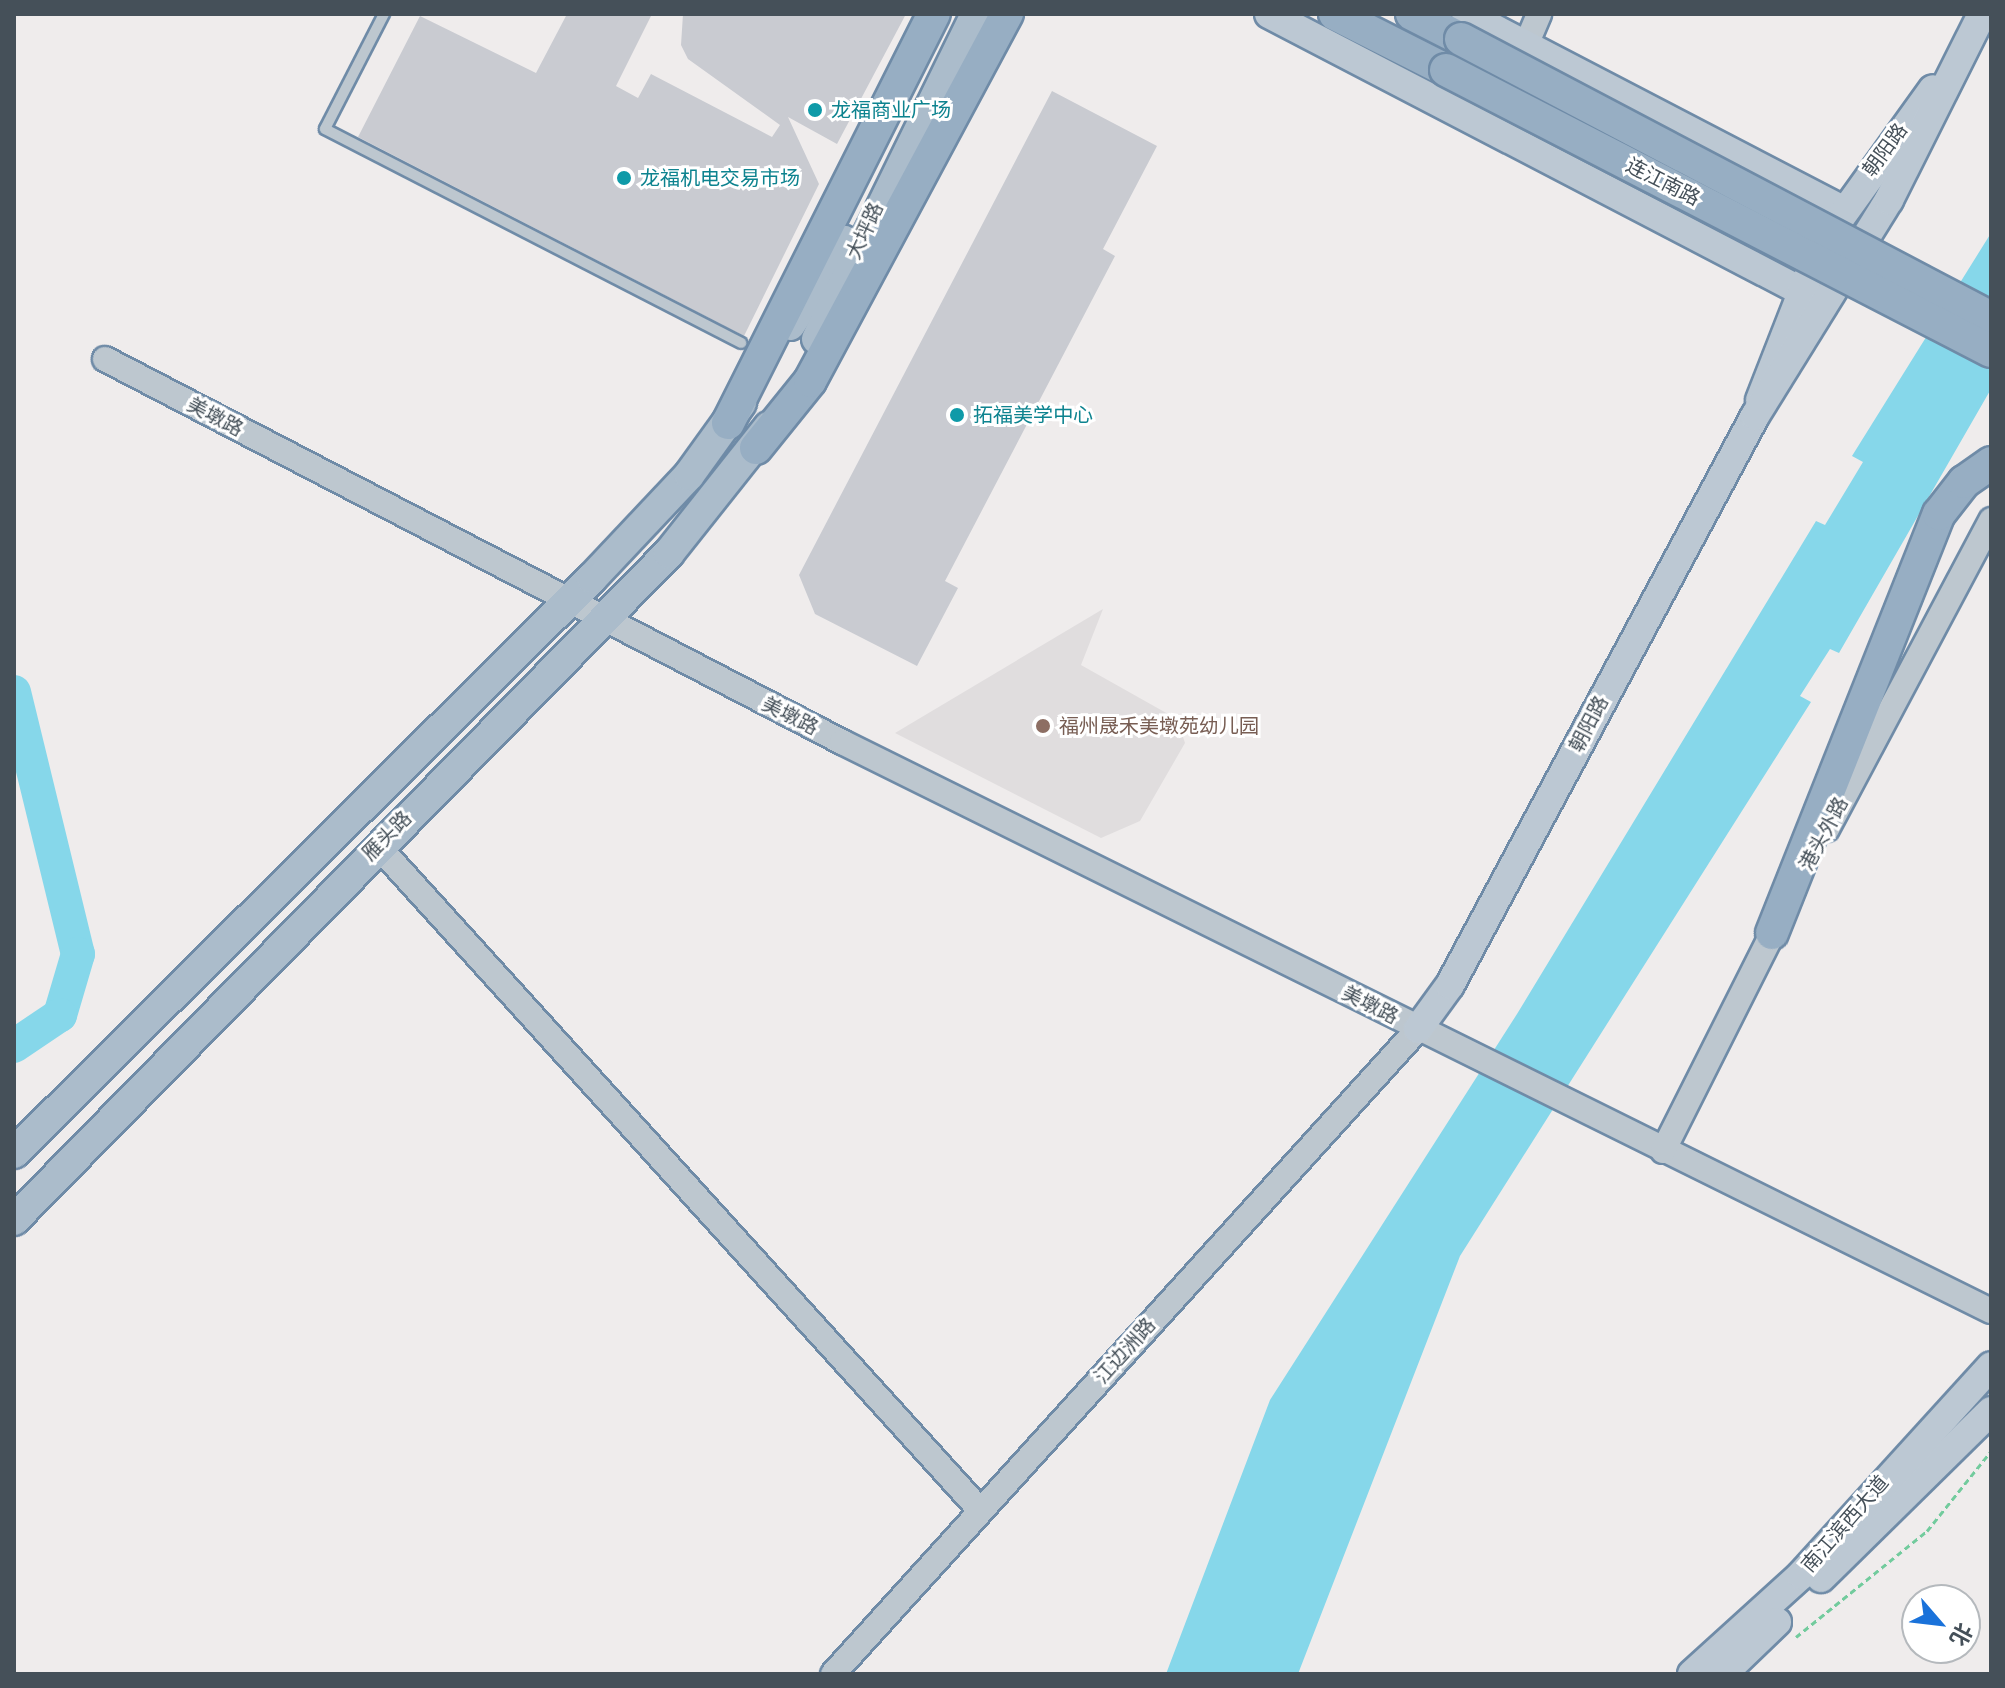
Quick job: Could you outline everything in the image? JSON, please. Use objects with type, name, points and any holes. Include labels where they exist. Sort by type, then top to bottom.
[{"type":"highway","points":[[728,423],[934,14]]},
{"type":"highway","points":[[756,448],[810,381],[1007,14]]},
{"type":"highway","name":"连江南路","points":[[1335,14],[1991,351]]},
{"type":"highway","name":"连江南路","points":[[1412,14],[1463,27],[1991,318]]},
{"type":"highway","points":[[1772,933],[1831,775],[1939,514],[1964,482],[1991,463]]},
{"type":"main road","name":"大坪路","points":[[728,423],[858,219],[965,14]]},
{"type":"main road","name":"大坪路","points":[[756,448],[976,14]]},
{"type":"main road","points":[[1269,14],[1801,291]]},
{"type":"main road","name":"朝阳路","points":[[1418,1029],[1450,985],[1755,416],[1889,200],[1952,68],[1982,14]]},
{"type":"main road","points":[[1463,27],[1526,45],[1843,210]]},
{"type":"main road","name":"朝阳路","points":[[1755,416],[1801,291],[1843,210],[1952,68]]},
{"type":"main road","points":[[1737,258],[1754,254],[1785,194],[1778,176]]},
{"type":"main road","name":"雁头路","points":[[14,1153],[568,602],[676,491],[728,423]]},
{"type":"main road","name":"雁头路","points":[[14,1220],[160,1064],[602,620],[756,448]]},
{"type":"main road","name":"南江滨西大道","points":[[1692,1674],[1808,1567],[1991,1366]]},
{"type":"main road","name":"南江滨西大道","points":[[1723,1674],[1991,1411]]},
{"type":"street","points":[[1526,45],[1539,14]]},
{"type":"street","name":"美墩路","points":[[105,359],[602,620],[1663,1151]]},
{"type":"street","name":"港头外路","points":[[1663,1151],[1772,933],[1991,520]]},
{"type":"street","points":[[378,846],[980,1510]]},
{"type":"street","name":"江边洲路","points":[[833,1674],[1418,1029]]},
{"type":"street","points":[[1663,1151],[1991,1311]]},
{"type":"lane","points":[[384,14],[325,129],[741,343]]},
{"type":"path","points":[[1787,1645],[1927,1531],[1991,1451]]},
{"type":"shaded area","name":"福州晟禾美墩苑幼儿园","points":[[1103,609],[1081,665],[1177,719],[1185,743],[1140,821],[1101,838],[895,733]]},
{"type":"water","points":[[1991,233],[1991,389],[1839,653],[1830,649],[1800,696],[1811,702],[1460,1256],[1298,1674],[1166,1674],[1270,1400],[1517,1014],[1816,521],[1825,525],[1863,462],[1852,456]]},
{"type":"building","name":"龙福机电交易市场","points":[[567,14],[652,14],[616,86],[638,98],[651,74],[772,137],[780,125],[688,59],[681,45],[683,14],[906,14],[837,144],[788,117],[819,184],[744,336],[358,137],[420,16],[536,73]]},
{"type":"building","name":"拓福美学中心","points":[[1052,91],[1157,146],[1103,249],[1115,256],[945,581],[958,588],[917,666],[815,614],[799,575]]},
{"type":"waterway","points":[[14,692],[78,954],[60,1015],[14,1046]]},
{"type":"place","name":"龙福商业广场","points":[[815,110]]},
{"type":"place","name":"龙福机电交易市场","points":[[624,178]]},
{"type":"place","name":"拓福美学中心","points":[[957,415]]},
{"type":"place","name":"福州晟禾美墩苑幼儿园","points":[[1043,726]]}]
